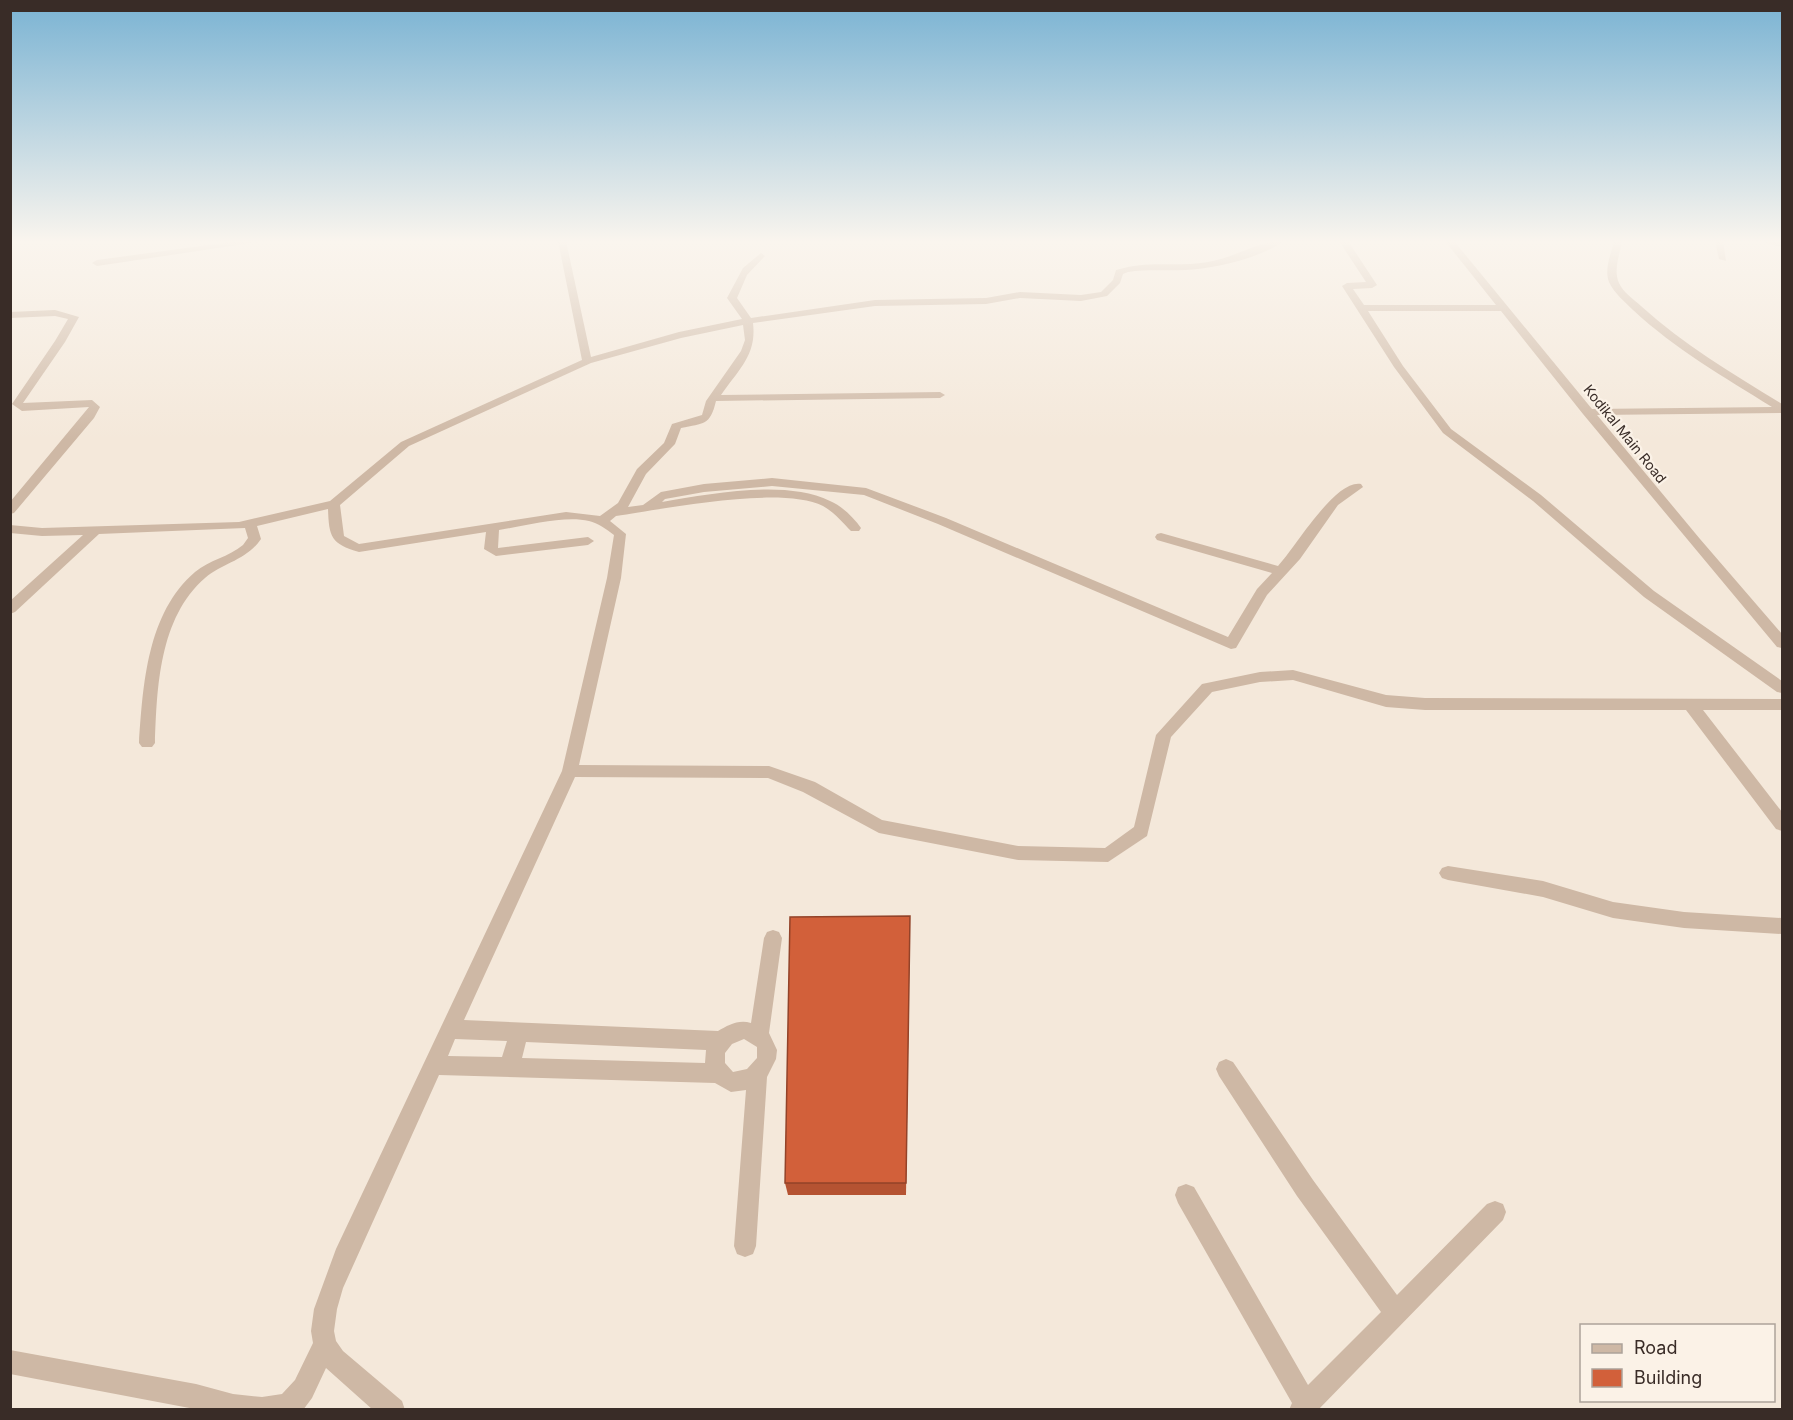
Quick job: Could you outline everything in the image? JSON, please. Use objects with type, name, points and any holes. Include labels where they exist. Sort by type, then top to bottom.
[{"type":"street","points":[[576,307],[587,361]]},
{"type":"street","points":[[608,516],[623,505],[641,472],[669,444],[676,426],[703,420],[707,416],[713,398],[746,351],[750,340],[748,321],[738,307]]},
{"type":"street","points":[[10,529],[42,532],[197,528],[250,523],[334,504],[405,444],[587,361],[637,345],[748,321],[846,307]]},
{"type":"street","points":[[1636,307],[1688,352],[1782,409]]},
{"type":"street","points":[[1360,308],[1504,308]]},
{"type":"street","points":[[1360,308],[1399,367],[1447,431],[1538,498],[1649,594],[1782,688]]},
{"type":"street","name":"Kodikal Main Road","points":[[1504,308],[1587,412],[1782,643]]},
{"type":"street","points":[[10,315],[55,313],[74,317],[60,342],[17,404],[22,408],[92,403],[95,407],[90,416],[10,510]]},
{"type":"street","points":[[713,398],[940,395]]},
{"type":"street","points":[[1770,401],[1782,401]]},
{"type":"street","points":[[1587,412],[1782,409]]},
{"type":"street","points":[[646,508],[661,496],[704,488],[772,482],[866,492],[942,521],[1231,644],[1262,592],[1334,502],[1357,487]]},
{"type":"street","points":[[334,504],[336,537],[343,544],[359,548],[566,516],[608,516],[714,498],[760,495],[825,502],[855,528]]},
{"type":"street","points":[[10,1362],[196,1396],[221,1405],[262,1409],[281,1407],[297,1399],[324,1344],[323,1323],[332,1286],[432,1065],[570,771],[616,567],[620,534],[608,516]]},
{"type":"street","points":[[147,743],[149,703],[155,660],[160,641],[175,607],[194,580],[215,563],[242,552],[255,539],[250,523]]},
{"type":"street","points":[[493,528],[490,549],[496,552],[588,541]]},
{"type":"street","points":[[10,609],[95,531]]},
{"type":"street","points":[[1161,537],[1281,571]]},
{"type":"street","points":[[570,771],[769,772],[809,787],[879,826],[1018,853],[1108,855],[1141,831],[1164,735],[1207,688],[1260,677],[1293,675],[1386,701],[1415,703],[1782,704]]},
{"type":"street","points":[[1690,705],[1782,824]]},
{"type":"street","points":[[1448,873],[1544,889],[1613,910],[1642,915],[1782,926]]},
{"type":"street","points":[[759,1036],[773,938]]},
{"type":"street","points":[[450,1029],[721,1041]]},
{"type":"street","points":[[432,1065],[718,1073],[731,1082],[749,1080],[757,1075],[767,1059],[765,1042],[752,1032],[735,1031],[721,1041],[714,1057],[718,1073]]},
{"type":"street","points":[[508,1067],[519,1032]]},
{"type":"street","points":[[1226,1069],[1305,1188],[1396,1313]]},
{"type":"street","points":[[745,1246],[757,1075]]},
{"type":"street","points":[[1186,1194],[1303,1407],[1495,1212]]},
{"type":"street","points":[[324,1344],[345,1371],[393,1410]]},
{"type":"building","points":[[910,916],[906,1183],[785,1183],[790,917]]}]
